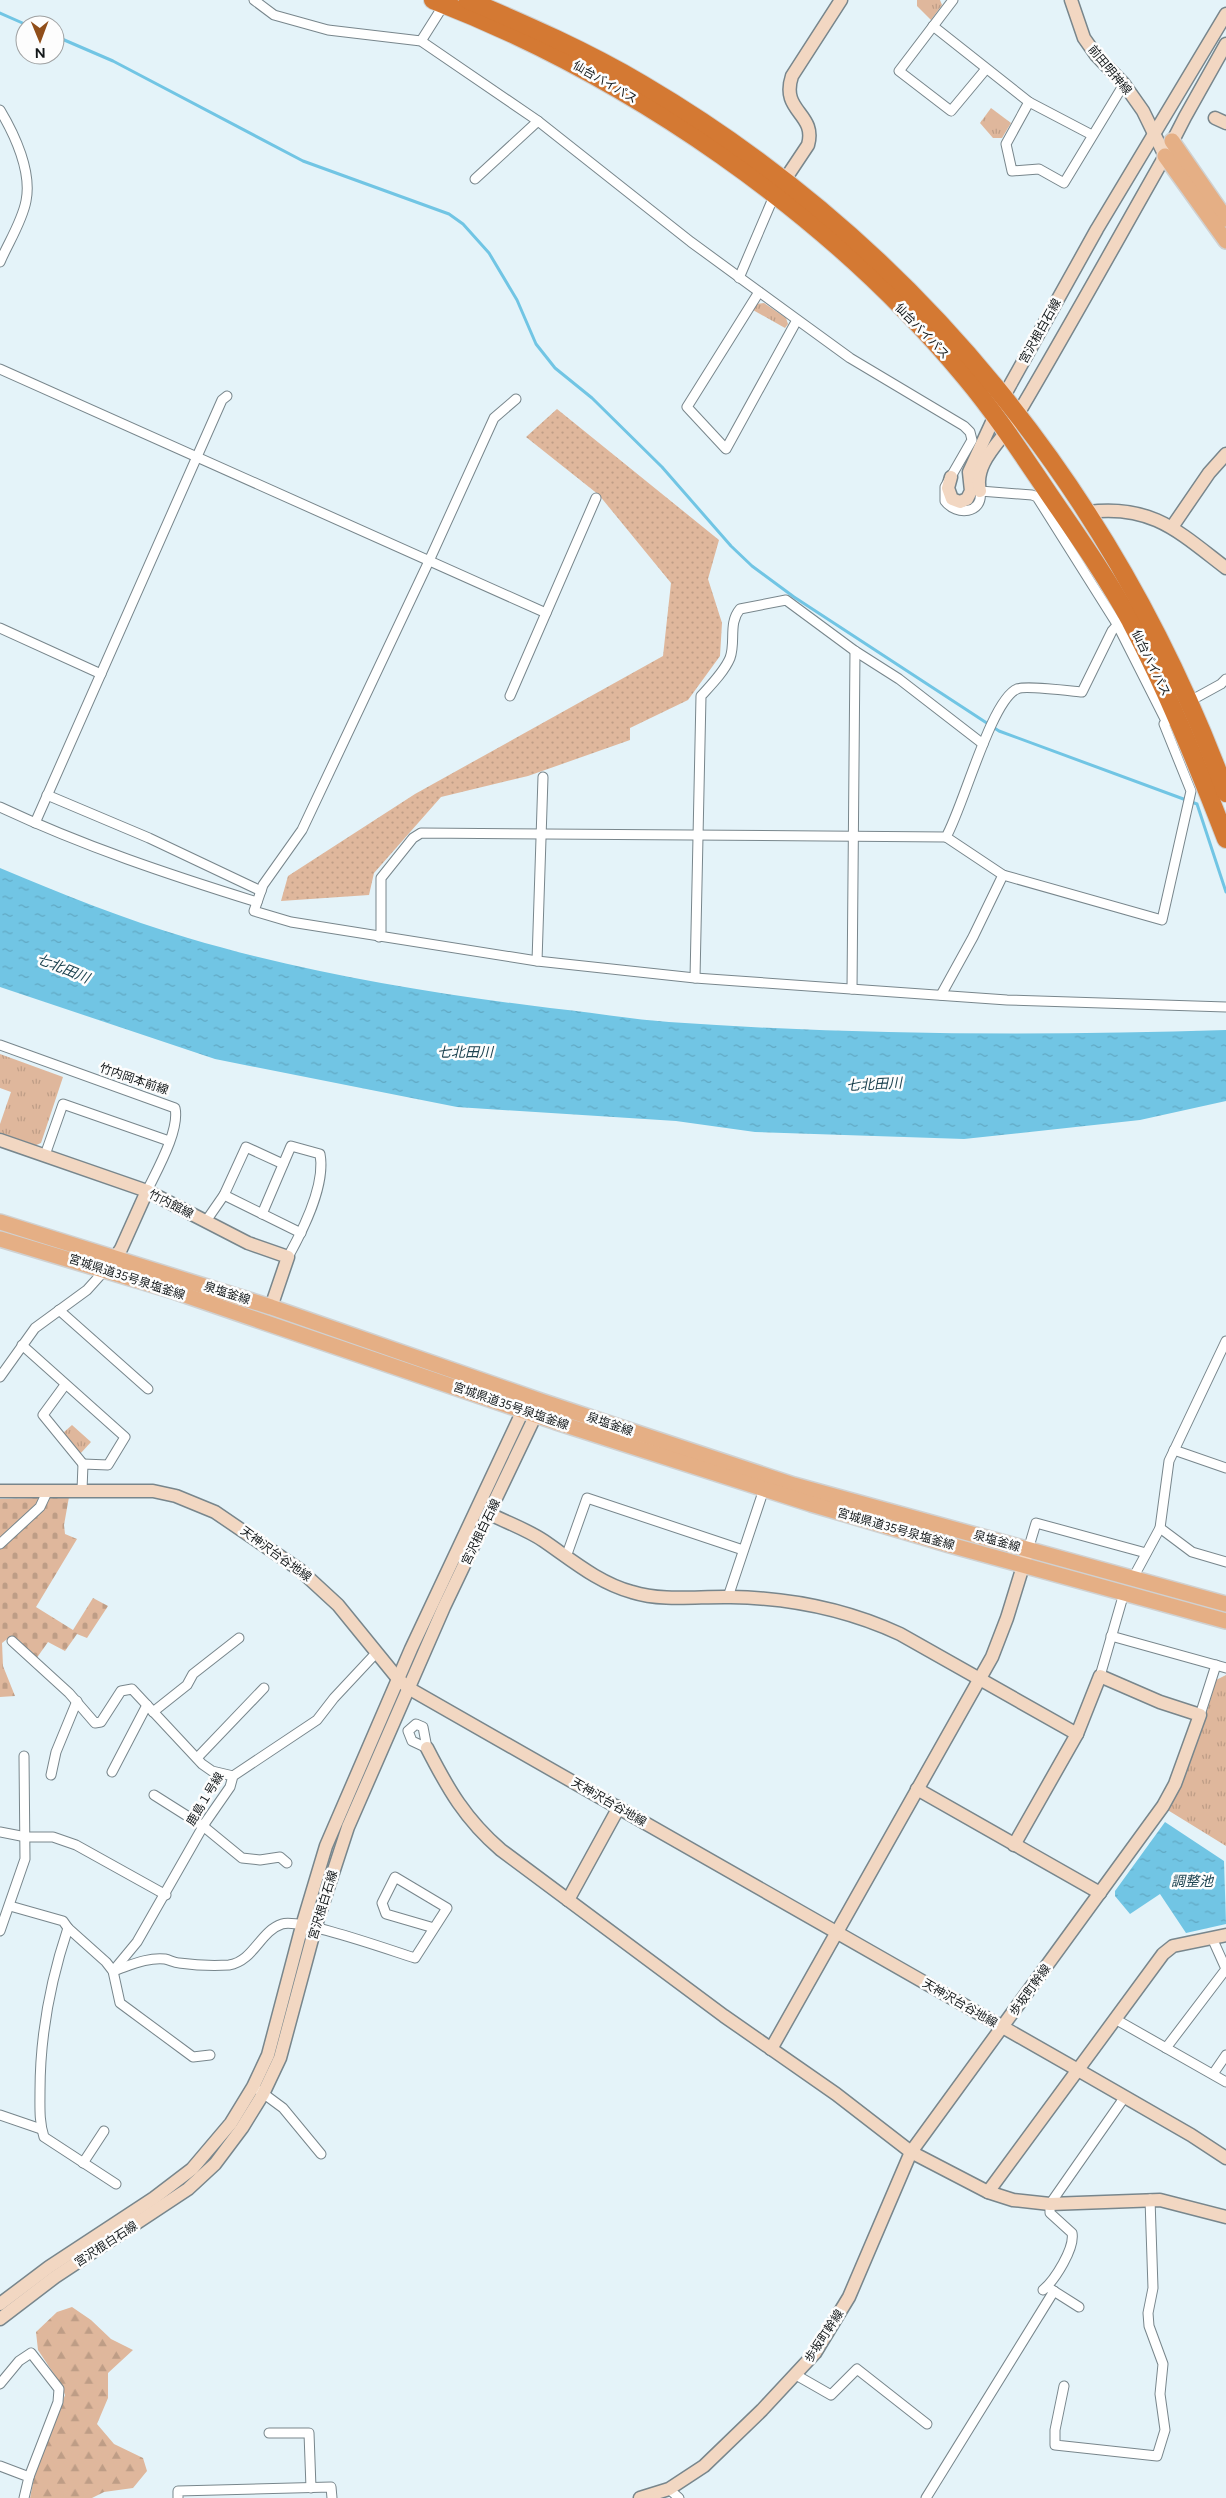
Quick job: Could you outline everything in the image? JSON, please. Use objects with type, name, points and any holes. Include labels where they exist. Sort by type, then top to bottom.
[{"type":"highway","name":"仙台バイパス","points":[[468,0],[586,53],[642,84],[784,180],[838,223],[939,322],[1004,396],[1088,512],[1132,584],[1190,701],[1226,793]]},
{"type":"highway","name":"仙台バイパス","points":[[441,1],[519,37],[591,74],[671,122],[774,196],[840,250],[924,330],[966,378],[1027,459],[1100,568],[1123,621],[1172,718],[1226,839]]},
{"type":"main road","points":[[1172,141],[1226,219]]},
{"type":"main road","points":[[1165,156],[1226,241]]},
{"type":"main road","name":"泉塩釜線","points":[[0,1222],[271,1307],[533,1406],[1026,1557],[1133,1578],[1226,1604]]},
{"type":"main road","name":"宮城県道35号泉塩釜線","points":[[0,1239],[105,1270],[533,1406],[764,1489],[941,1542],[1026,1557],[1124,1593],[1226,1621]]},
{"type":"street","points":[[254,0],[274,15],[328,30],[421,41],[538,122],[739,278],[850,358],[970,432],[970,446],[951,477],[944,494],[945,501],[951,507],[962,511],[973,509],[980,501],[980,491],[1032,494],[1037,497],[1123,621],[1082,692],[1018,688],[1006,697],[984,741],[955,822],[946,837]]},
{"type":"street","points":[[739,278],[774,196],[808,145],[810,138],[809,127],[790,99],[788,88],[790,82],[814,40],[841,0]]},
{"type":"street","points":[[953,0],[899,71],[951,111],[986,69]]},
{"type":"street","name":"前田明神線","points":[[1071,0],[1084,38],[1096,56],[1124,84],[1143,111],[1165,156]]},
{"type":"street","points":[[421,41],[441,1]]},
{"type":"street","name":"宮沢根白石線","points":[[951,477],[948,488],[952,499],[960,502],[967,498],[971,492],[969,472],[1004,396],[1097,229],[1155,136],[1226,14]]},
{"type":"street","points":[[933,26],[1029,102],[1092,136]]},
{"type":"street","name":"宮沢根白石線","points":[[980,491],[978,483],[980,470],[1017,415],[1165,156],[1226,44]]},
{"type":"street","points":[[1029,102],[1006,144],[1012,171],[1039,169],[1064,183],[1124,84]]},
{"type":"street","points":[[0,110],[20,153],[27,192],[23,210],[0,262]]},
{"type":"street","points":[[474,179],[538,122]]},
{"type":"street","points":[[1155,136],[1172,141]]},
{"type":"street","points":[[759,292],[687,407],[726,449],[797,320]]},
{"type":"street","points":[[0,369],[546,613]]},
{"type":"street","points":[[35,823],[222,400],[227,396]]},
{"type":"street","points":[[516,399],[494,418],[430,561],[302,830],[263,885],[254,911],[291,922],[537,961],[695,978],[1078,1004],[1226,1007]]},
{"type":"street","points":[[1172,527],[1209,473],[1226,454]]},
{"type":"street","points":[[510,696],[596,498]]},
{"type":"street","points":[[1088,512],[1108,510],[1132,512],[1172,527],[1226,568]]},
{"type":"street","points":[[695,978],[696,834],[701,696],[730,660],[733,620],[740,609],[786,600],[855,651],[898,679],[984,741]]},
{"type":"street","points":[[0,628],[101,674]]},
{"type":"street","points":[[852,989],[855,651]]},
{"type":"street","points":[[1190,701],[1221,684],[1226,679]]},
{"type":"street","points":[[379,936],[381,931],[381,878],[413,838],[421,833],[696,834],[854,838],[946,837],[1003,875],[1162,920],[1191,791],[1164,724],[1172,718]]},
{"type":"street","points":[[537,961],[542,777]]},
{"type":"street","points":[[47,795],[149,838],[261,891]]},
{"type":"street","points":[[0,807],[35,823],[179,878],[257,902]]},
{"type":"street","points":[[941,995],[973,937],[1003,875]]},
{"type":"street","name":"竹内岡本前線","points":[[0,1045],[175,1108],[177,1116],[169,1141],[147,1191]]},
{"type":"street","points":[[46,1156],[63,1104],[169,1141]]},
{"type":"street","name":"竹内館線","points":[[0,1140],[147,1191],[248,1243],[288,1257]]},
{"type":"street","points":[[262,1214],[291,1146],[320,1154],[322,1165],[309,1218],[288,1257],[271,1307]]},
{"type":"street","points":[[206,1221],[224,1195],[246,1147],[283,1164]]},
{"type":"street","points":[[0,1377],[35,1328],[87,1290],[116,1258],[147,1191]]},
{"type":"street","points":[[224,1195],[301,1233]]},
{"type":"street","points":[[59,1310],[148,1389]]},
{"type":"street","points":[[1133,1578],[1160,1528],[1169,1460],[1226,1341]]},
{"type":"street","points":[[22,1345],[125,1437],[108,1465],[83,1464]]},
{"type":"street","points":[[65,1385],[43,1415],[83,1464],[82,1490]]},
{"type":"street","points":[[0,2304],[49,2267],[154,2198],[192,2169],[258,2090],[302,1926],[326,1846],[411,1649],[533,1406]]},
{"type":"street","name":"宮沢根白石線","points":[[0,2319],[55,2277],[188,2189],[215,2164],[242,2128],[258,2090],[282,2050],[315,1928],[348,1827],[371,1771],[410,1689],[444,1607],[490,1514],[533,1406]]},
{"type":"street","points":[[1174,1450],[1226,1468]]},
{"type":"street","points":[[728,1597],[764,1489]]},
{"type":"street","points":[[0,1544],[40,1507],[48,1490]]},
{"type":"street","name":"天神沢台谷地線","points":[[0,1491],[153,1491],[176,1496],[215,1512],[315,1582],[338,1605],[399,1680],[410,1689],[1078,2070],[1191,2135],[1226,2158]]},
{"type":"street","points":[[566,1557],[587,1498],[743,1550]]},
{"type":"street","points":[[490,1514],[542,1540],[596,1577],[632,1592],[652,1596],[728,1597],[800,1602],[870,1620],[900,1634],[1077,1734]]},
{"type":"street","points":[[771,2049],[980,1680],[1001,1637],[1036,1523],[1146,1553]]},
{"type":"street","points":[[1160,1528],[1192,1552],[1226,1562]]},
{"type":"street","points":[[1014,1845],[1077,1734],[1100,1676],[1124,1593]]},
{"type":"street","points":[[1111,1636],[1226,1668]]},
{"type":"street","points":[[153,1712],[187,1685],[193,1674],[239,1638]]},
{"type":"street","points":[[12,1641],[77,1701],[95,1723],[101,1722],[121,1691],[132,1689],[197,1758],[212,1771],[233,1776]]},
{"type":"street","name":"鹿島１号線","points":[[113,1971],[137,1942],[166,1895],[203,1826],[230,1787],[233,1776],[317,1720],[334,1698],[377,1652]]},
{"type":"street","points":[[1100,1676],[1160,1702],[1200,1715],[1216,1665]]},
{"type":"street","points":[[197,1758],[264,1688]]},
{"type":"street","points":[[51,1775],[56,1752],[77,1701]]},
{"type":"street","points":[[112,1772],[147,1705]]},
{"type":"street","name":"歩坂町幹線","points":[[640,2498],[669,2489],[704,2466],[796,2375],[815,2353],[848,2297],[911,2152],[1163,1806],[1175,1784],[1200,1715]]},
{"type":"street","points":[[428,1748],[450,1791],[462,1810],[480,1831],[568,1900],[771,2049],[836,2094],[911,2152],[988,2192],[1013,2200],[1050,2204],[1150,2199],[1180,2203],[1226,2217]]},
{"type":"street","points":[[0,1931],[10,1906],[24,1858],[26,1837],[24,1756]]},
{"type":"street","points":[[918,1789],[1100,1893]]},
{"type":"street","points":[[154,1795],[203,1826],[242,1858],[260,1860],[280,1857],[286,1864]]},
{"type":"street","points":[[568,1900],[618,1807]]},
{"type":"street","points":[[0,1832],[26,1837],[53,1838],[76,1845],[166,1895]]},
{"type":"street","points":[[113,1971],[142,1962],[164,1959],[178,1963],[230,1965],[254,1951],[270,1932],[283,1924],[315,1928],[415,1958],[447,1908],[395,1877],[382,1902],[386,1914],[434,1928]]},
{"type":"street","points":[[10,1906],[63,1921],[113,1971],[120,2003],[193,2057],[210,2055]]},
{"type":"street","points":[[68,1928],[56,1966],[44,2021],[40,2069],[41,2129],[44,2137],[116,2184]]},
{"type":"street","points":[[988,2192],[1163,1954],[1173,1946],[1226,1935]]},
{"type":"street","points":[[1166,2048],[1226,1969],[1212,1938]]},
{"type":"street","points":[[1115,2019],[1226,2082]]},
{"type":"street","points":[[1213,2074],[1226,2055]]},
{"type":"street","points":[[258,2090],[283,2108],[321,2154]]},
{"type":"street","points":[[926,2498],[1072,2246],[1072,2234],[1050,2213],[1050,2204],[1124,2098]]},
{"type":"street","points":[[0,2114],[41,2129]]},
{"type":"street","points":[[83,2163],[104,2131]]},
{"type":"street","points":[[1064,2386],[1055,2430],[1055,2445],[1157,2456],[1165,2430],[1160,2394],[1163,2364],[1148,2319],[1153,2288],[1150,2199]]},
{"type":"street","points":[[1048,2289],[1079,2307]]},
{"type":"street","points":[[0,2384],[19,2361],[30,2354],[59,2389],[58,2402],[29,2477],[24,2498]]},
{"type":"street","points":[[796,2375],[831,2395],[857,2369],[927,2424]]},
{"type":"street","points":[[269,2433],[309,2433],[311,2488]]},
{"type":"street","points":[[0,2466],[29,2477]]},
{"type":"street","points":[[178,2498],[178,2491],[332,2487],[332,2498]]},
{"type":"street","points":[[669,2489],[679,2498]]},
{"type":"green space","points":[[917,0],[940,0],[942,5],[931,20],[917,6]]},
{"type":"green space","points":[[991,108],[1011,123],[1002,138],[993,138],[980,123]]},
{"type":"green space","points":[[764,303],[786,318],[788,324],[785,328],[753,310],[756,304]]},
{"type":"green space","points":[[557,409],[719,540],[708,579],[722,623],[720,656],[688,700],[630,728],[630,740],[528,776],[441,797],[374,873],[369,895],[281,901],[288,876],[415,794],[663,656],[671,583],[599,495],[526,437]]},
{"type":"green space","points":[[0,1054],[63,1077],[41,1143],[34,1146],[0,1135],[0,1124],[11,1092],[0,1088]]},
{"type":"green space","points":[[72,1425],[91,1442],[80,1454],[63,1433]]},
{"type":"green space","points":[[69,1497],[64,1525],[65,1534],[77,1539],[36,1607],[73,1630],[93,1598],[108,1606],[87,1638],[77,1634],[65,1651],[48,1642],[36,1659],[11,1636],[2,1643],[3,1666],[15,1696],[0,1697],[0,1499]]},
{"type":"green space","points":[[1226,1675],[1226,1846],[1166,1809],[1183,1778],[1201,1730],[1216,1680]]},
{"type":"green space","points":[[72,2307],[91,2320],[111,2339],[133,2350],[108,2373],[108,2398],[97,2424],[114,2444],[143,2458],[147,2471],[133,2488],[104,2492],[92,2498],[30,2498],[34,2478],[65,2395],[60,2383],[38,2350],[36,2332],[57,2312]]},
{"type":"water","name":"七北田川","points":[[0,868],[117,915],[188,938],[277,962],[322,972],[504,1002],[654,1021],[808,1030],[1017,1034],[1226,1030],[1226,1101],[1140,1120],[964,1139],[755,1132],[676,1121],[457,1107],[215,1059],[0,987]]},
{"type":"water","name":"調整池","points":[[1165,1822],[1224,1861],[1226,1924],[1186,1933],[1160,1894],[1130,1914],[1115,1896],[1115,1891]]},
{"type":"waterway","points":[[0,13],[15,20]]},
{"type":"waterway","points":[[65,40],[113,61],[303,161],[449,214],[463,224],[489,253],[517,300],[536,344],[555,368],[592,398],[662,467],[731,546],[752,566],[794,597],[999,731],[1197,804],[1226,892]]}]
